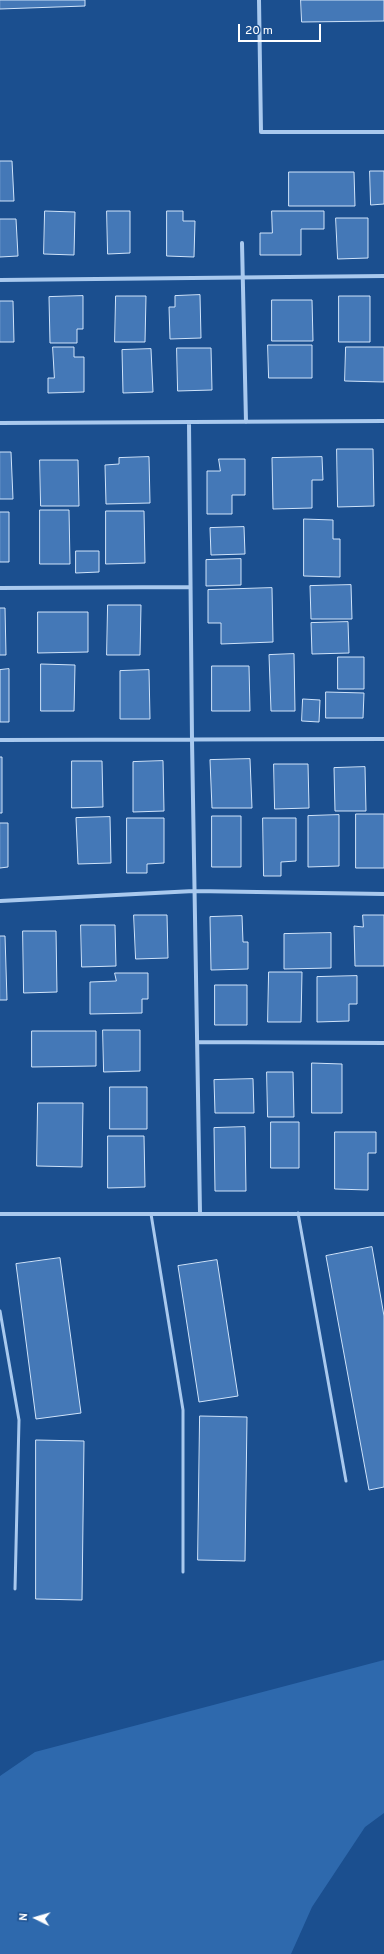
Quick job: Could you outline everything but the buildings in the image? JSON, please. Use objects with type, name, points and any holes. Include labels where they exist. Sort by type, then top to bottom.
[{"type":"street","points":[[259,0],[261,132],[384,132]]},
{"type":"street","points":[[242,243],[246,422]]},
{"type":"street","points":[[0,280],[384,276]]},
{"type":"street","points":[[0,423],[384,421]]},
{"type":"street","points":[[189,422],[194,891],[200,1213]]},
{"type":"street","points":[[0,588],[190,587]]},
{"type":"street","points":[[0,740],[384,739]]},
{"type":"street","points":[[0,901],[194,891],[384,894]]},
{"type":"street","points":[[198,1042],[384,1043]]},
{"type":"street","points":[[0,1214],[384,1214]]},
{"type":"lane","points":[[298,1213],[346,1481]]},
{"type":"lane","points":[[151,1214],[183,1410],[183,1572]]},
{"type":"lane","points":[[0,1311],[19,1420],[15,1589]]},
{"type":"shaded area","points":[[384,1660],[384,1813],[365,1827],[312,1907],[291,1954],[0,1954],[0,1776],[35,1752]]}]
